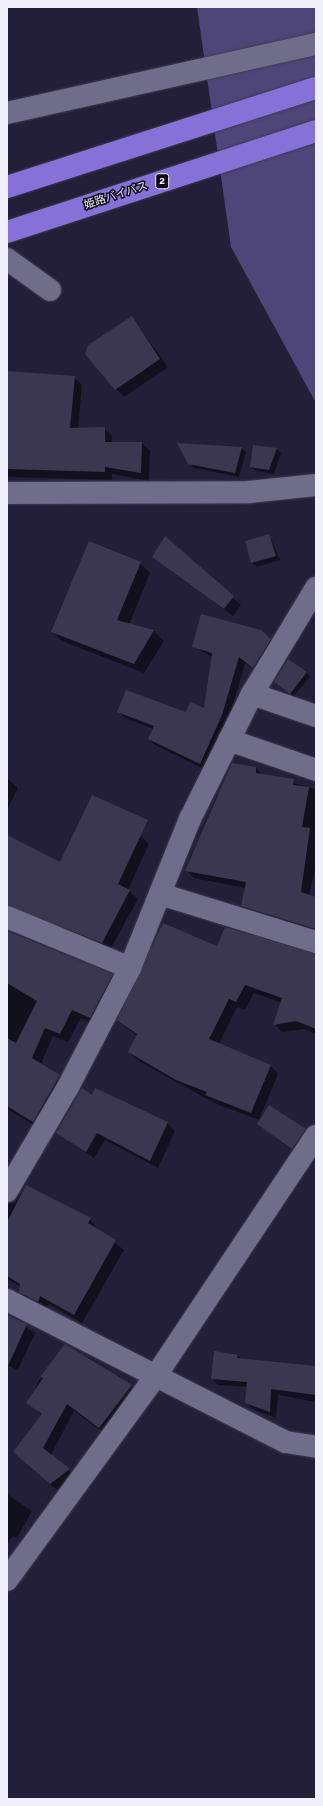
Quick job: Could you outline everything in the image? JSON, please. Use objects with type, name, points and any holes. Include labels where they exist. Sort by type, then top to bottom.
[{"type":"highway","points":[[7,187],[316,88]]},
{"type":"highway","name":"姫路バイパス","points":[[7,232],[316,131]]},
{"type":"street","points":[[7,113],[316,44]]},
{"type":"street","points":[[7,259],[50,290]]},
{"type":"street","points":[[7,493],[250,492],[316,485]]},
{"type":"street","points":[[7,1191],[68,1087],[130,968],[190,819],[252,694],[316,588]]},
{"type":"street","points":[[252,694],[316,716]]},
{"type":"street","points":[[230,740],[316,770]]},
{"type":"street","points":[[160,894],[316,942]]},
{"type":"street","points":[[7,917],[130,968]]},
{"type":"street","points":[[7,1580],[157,1374],[316,1136]]},
{"type":"street","points":[[7,1300],[157,1374],[286,1442],[316,1447]]},
{"type":"shaded area","points":[[197,7],[316,7],[316,403],[231,247]]},
{"type":"building","points":[[132,316],[160,359],[115,390],[85,354],[88,345]]},
{"type":"building","points":[[7,371],[75,376],[70,428],[105,427],[105,442],[142,442],[141,473],[105,467],[105,472],[7,469]]},
{"type":"building","points":[[177,443],[242,447],[235,473],[188,464]]},
{"type":"building","points":[[253,445],[277,448],[269,470],[250,467]]},
{"type":"building","points":[[269,534],[276,556],[251,563],[245,541]]},
{"type":"building","points":[[165,536],[234,596],[224,609],[152,557]]},
{"type":"building","points":[[89,541],[141,562],[117,620],[154,630],[134,664],[51,632]]},
{"type":"building","points":[[201,614],[261,630],[271,639],[253,668],[239,657],[222,715],[200,764],[148,739],[154,726],[117,712],[126,690],[186,712],[190,702],[204,708],[212,653],[192,647]]},
{"type":"building","points":[[288,659],[307,672],[290,694],[274,682]]},
{"type":"building","points":[[232,763],[256,767],[256,773],[294,779],[293,785],[309,787],[302,827],[310,828],[301,892],[316,897],[316,929],[241,906],[246,882],[185,871]]},
{"type":"building","points":[[92,795],[148,820],[118,884],[130,890],[102,943],[7,905],[7,835],[60,862]]},
{"type":"building","points":[[163,923],[217,946],[225,927],[316,954],[316,1029],[296,1021],[273,1025],[282,998],[245,985],[236,1002],[229,999],[209,1039],[271,1065],[251,1113],[205,1095],[207,1092],[176,1080],[128,1052],[137,1034],[117,1020]]},
{"type":"building","points":[[7,931],[113,974],[90,1018],[72,1010],[60,1034],[45,1028],[32,1058],[60,1075],[33,1122],[7,1106],[7,1038],[16,1043],[37,1001],[7,983]]},
{"type":"building","points":[[82,1088],[92,1095],[95,1088],[168,1122],[150,1161],[97,1133],[86,1152],[56,1133]]},
{"type":"building","points":[[269,1105],[306,1129],[292,1149],[257,1124]]},
{"type":"building","points":[[26,1185],[91,1218],[88,1223],[116,1240],[74,1315],[40,1296],[38,1302],[19,1292],[20,1284],[7,1276],[7,1222]]},
{"type":"building","points":[[7,1315],[27,1324],[7,1368]]},
{"type":"building","points":[[65,1344],[132,1385],[99,1428],[67,1404],[43,1448],[70,1469],[50,1484],[13,1452],[42,1414],[26,1403],[43,1378],[40,1377]]},
{"type":"building","points":[[214,1351],[238,1355],[237,1358],[316,1366],[316,1395],[271,1389],[270,1412],[245,1403],[247,1382],[211,1379]]}]
